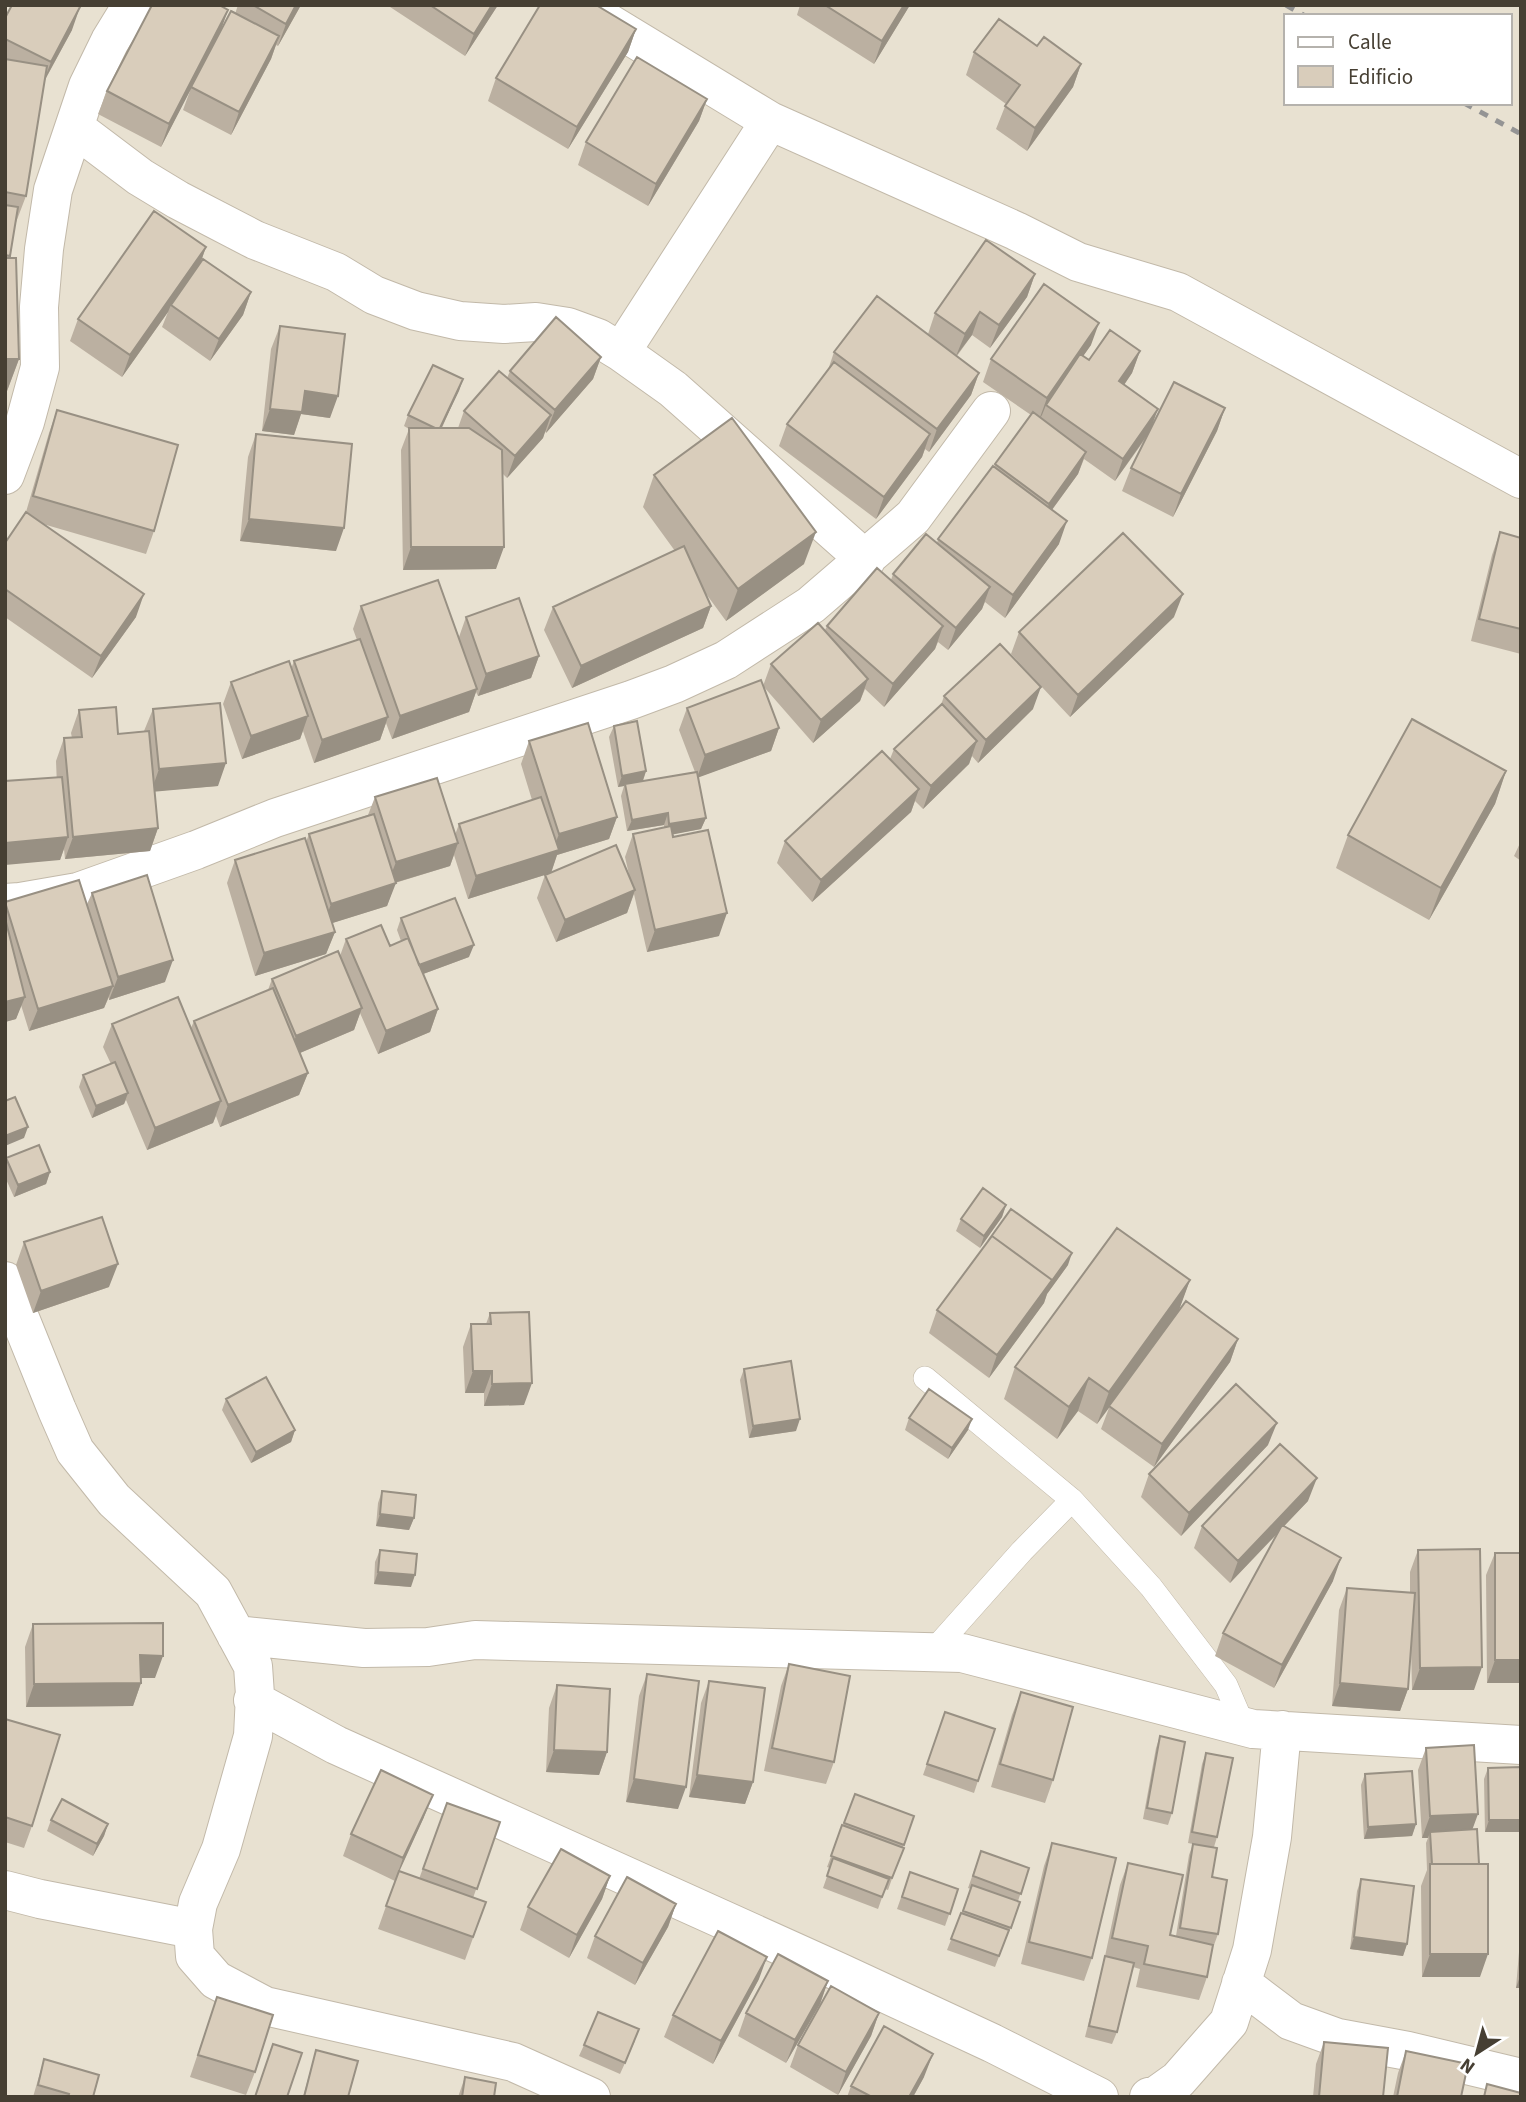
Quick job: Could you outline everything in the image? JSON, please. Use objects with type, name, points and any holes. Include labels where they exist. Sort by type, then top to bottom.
[{"type":"street","points":[[5,475],[25,422],[40,367],[39,307],[53,190],[88,86],[110,41],[132,5]]},
{"type":"street","points":[[579,5],[770,121],[1016,231],[1078,262],[1178,292],[1521,479]]},
{"type":"street","points":[[621,352],[770,121]]},
{"type":"street","points":[[75,128],[140,177],[178,200],[255,240],[336,272],[374,295],[416,311],[460,321],[504,324],[536,322],[568,327],[598,338],[673,389],[866,560]]},
{"type":"street","points":[[5,903],[78,892],[196,850],[275,818],[631,700],[726,660],[811,605],[913,517],[991,411]]},
{"type":"street","points":[[5,1281],[75,1451],[114,1500],[213,1592],[253,1666],[253,1736],[221,1849],[198,1903],[193,1929],[195,1956],[216,1980],[265,2006],[513,2062],[591,2097]]},
{"type":"street","points":[[236,1635],[364,1648],[428,1647],[475,1640],[962,1653],[1244,1727],[1521,1745]]},
{"type":"street","points":[[253,1700],[336,1745],[992,2043],[1099,2097]]},
{"type":"street","points":[[1149,2097],[1157,2095],[1178,2080],[1229,2022],[1252,1950],[1272,1836],[1282,1730]]},
{"type":"street","points":[[5,1890],[193,1929]]},
{"type":"street","points":[[1241,1983],[1291,2021],[1338,2038],[1408,2051],[1521,2078]]},
{"type":"lane","points":[[925,1378],[1072,1500],[1151,1587],[1227,1685],[1244,1727]]},
{"type":"lane","points":[[932,1652],[1022,1551],[1072,1500]]},
{"type":"shaded area","points":[[5,5],[1521,5],[1521,2097],[5,2097]]},
{"type":"building","points":[[12,5],[80,7],[51,62],[5,39],[5,18]]},
{"type":"building","points":[[152,5],[219,5],[228,10],[169,124],[107,91]]},
{"type":"building","points":[[253,5],[296,5],[286,24]]},
{"type":"building","points":[[430,5],[492,5],[474,34]]},
{"type":"building","points":[[540,5],[596,5],[636,29],[577,127],[496,78]]},
{"type":"building","points":[[825,5],[904,5],[882,41]]},
{"type":"building","points":[[231,11],[279,36],[239,112],[191,87]]},
{"type":"building","points":[[999,19],[1037,46],[1044,37],[1081,64],[1035,128],[1005,106],[1020,85],[974,52]]},
{"type":"building","points":[[637,57],[707,99],[656,184],[586,142]]},
{"type":"building","points":[[5,59],[47,66],[26,196],[5,192]]},
{"type":"building","points":[[5,205],[18,207],[10,256],[5,255]]},
{"type":"building","points":[[154,211],[206,247],[130,355],[78,319]]},
{"type":"building","points":[[986,240],[1035,274],[999,325],[980,312],[965,334],[935,313]]},
{"type":"building","points":[[5,258],[16,258],[19,359],[5,359]]},
{"type":"building","points":[[203,259],[251,292],[219,339],[171,305]]},
{"type":"building","points":[[1044,284],[1099,323],[1047,398],[991,359]]},
{"type":"building","points":[[877,296],[979,373],[937,429],[834,352]]},
{"type":"building","points":[[556,317],[601,357],[555,410],[510,371]]},
{"type":"building","points":[[280,326],[345,334],[338,396],[305,391],[302,412],[270,409]]},
{"type":"building","points":[[1110,330],[1140,351],[1119,381],[1158,409],[1123,459],[1046,405],[1080,354],[1089,360]]},
{"type":"building","points":[[834,362],[930,434],[884,497],[787,424]]},
{"type":"building","points":[[433,365],[463,379],[440,428],[408,415]]},
{"type":"building","points":[[499,371],[551,415],[515,456],[464,411]]},
{"type":"building","points":[[1174,382],[1225,408],[1181,494],[1131,468]]},
{"type":"building","points":[[57,410],[178,445],[154,531],[33,496]]},
{"type":"building","points":[[1033,412],[1086,452],[1049,504],[995,464]]},
{"type":"building","points":[[732,418],[816,532],[738,589],[654,475]]},
{"type":"building","points":[[409,428],[469,428],[502,450],[504,547],[411,547]]},
{"type":"building","points":[[256,434],[352,444],[344,528],[249,519]]},
{"type":"building","points":[[993,466],[1067,521],[1013,595],[938,539]]},
{"type":"building","points":[[26,512],[144,594],[101,656],[5,589],[5,543]]},
{"type":"building","points":[[1500,532],[1521,538],[1521,629],[1479,619]]},
{"type":"building","points":[[1123,533],[1183,594],[1078,695],[1019,632]]},
{"type":"building","points":[[926,534],[990,587],[956,628],[893,574]]},
{"type":"building","points":[[684,546],[711,606],[581,666],[553,607]]},
{"type":"building","points":[[877,568],[943,626],[893,684],[827,626]]},
{"type":"building","points":[[438,580],[477,689],[400,716],[361,606]]},
{"type":"building","points":[[519,598],[539,656],[486,674],[466,617]]},
{"type":"building","points":[[818,623],[868,679],[821,720],[771,664]]},
{"type":"building","points":[[360,639],[388,717],[322,740],[294,661]]},
{"type":"building","points":[[1000,644],[1041,687],[986,740],[944,696]]},
{"type":"building","points":[[289,661],[308,716],[251,736],[231,682]]},
{"type":"building","points":[[761,680],[779,728],[705,755],[687,708]]},
{"type":"building","points":[[220,703],[226,763],[159,769],[153,709]]},
{"type":"building","points":[[942,704],[977,741],[931,786],[894,749]]},
{"type":"building","points":[[116,707],[118,734],[149,731],[158,828],[73,837],[64,738],[82,737],[79,710]]},
{"type":"building","points":[[1412,719],[1506,771],[1441,888],[1348,835]]},
{"type":"building","points":[[637,721],[646,771],[622,776],[614,726]]},
{"type":"building","points":[[588,723],[617,817],[559,834],[529,741]]},
{"type":"building","points":[[882,751],[919,789],[821,880],[785,841]]},
{"type":"building","points":[[697,772],[706,818],[669,824],[668,813],[632,820],[625,784]]},
{"type":"building","points":[[62,777],[68,837],[5,843],[5,781]]},
{"type":"building","points":[[437,778],[458,843],[396,862],[375,797]]},
{"type":"building","points":[[541,797],[559,850],[476,876],[459,824]]},
{"type":"building","points":[[374,814],[396,883],[331,904],[309,834]]},
{"type":"building","points":[[671,826],[673,837],[708,830],[727,913],[655,930],[633,834]]},
{"type":"building","points":[[305,838],[335,932],[264,953],[235,860]]},
{"type":"building","points":[[616,845],[635,890],[565,920],[545,875]]},
{"type":"building","points":[[147,875],[173,960],[118,977],[92,893]]},
{"type":"building","points":[[79,880],[113,986],[38,1009],[5,902]]},
{"type":"building","points":[[455,898],[474,945],[419,965],[401,918]]},
{"type":"building","points":[[5,918],[25,997],[5,1002]]},
{"type":"building","points":[[381,925],[390,946],[408,938],[438,1009],[386,1031],[346,939]]},
{"type":"building","points":[[338,951],[362,1008],[296,1036],[272,979]]},
{"type":"building","points":[[273,988],[308,1073],[228,1105],[194,1021]]},
{"type":"building","points":[[178,997],[221,1101],[155,1128],[112,1024]]},
{"type":"building","points":[[115,1062],[128,1093],[96,1106],[83,1075]]},
{"type":"building","points":[[15,1097],[28,1127],[5,1136],[5,1101]]},
{"type":"building","points":[[39,1145],[50,1172],[18,1185],[6,1158]]},
{"type":"building","points":[[983,1188],[1006,1205],[984,1236],[961,1219]]},
{"type":"building","points":[[1011,1209],[1072,1253],[1051,1282],[1052,1280],[992,1236],[988,1241]]},
{"type":"building","points":[[102,1217],[118,1264],[41,1291],[24,1242]]},
{"type":"building","points":[[1117,1228],[1190,1280],[1109,1392],[1089,1378],[1069,1407],[1015,1367]]},
{"type":"building","points":[[992,1236],[1052,1280],[997,1355],[937,1310]]},
{"type":"building","points":[[1186,1301],[1238,1339],[1162,1444],[1109,1406]]},
{"type":"building","points":[[529,1312],[532,1383],[492,1384],[492,1371],[473,1371],[471,1324],[491,1324],[490,1313]]},
{"type":"building","points":[[791,1361],[800,1419],[753,1426],[744,1369]]},
{"type":"building","points":[[266,1377],[295,1430],[256,1452],[226,1399]]},
{"type":"building","points":[[1236,1384],[1277,1423],[1189,1513],[1149,1474]]},
{"type":"building","points":[[929,1389],[972,1419],[952,1448],[909,1418]]},
{"type":"building","points":[[1280,1444],[1317,1478],[1238,1561],[1202,1526]]},
{"type":"building","points":[[382,1491],[416,1495],[414,1518],[380,1514]]},
{"type":"building","points":[[1282,1525],[1341,1558],[1282,1665],[1223,1633]]},
{"type":"building","points":[[1480,1549],[1482,1667],[1420,1668],[1418,1550]]},
{"type":"building","points":[[380,1550],[417,1554],[415,1575],[378,1572]]},
{"type":"building","points":[[1495,1553],[1521,1553],[1521,1660],[1495,1660]]},
{"type":"building","points":[[1347,1588],[1415,1593],[1408,1689],[1340,1683]]},
{"type":"building","points":[[163,1623],[163,1656],[140,1655],[141,1683],[34,1684],[33,1624]]},
{"type":"building","points":[[789,1664],[850,1676],[834,1762],[772,1748]]},
{"type":"building","points":[[647,1674],[699,1681],[686,1787],[634,1779]]},
{"type":"building","points":[[709,1681],[765,1688],[753,1782],[697,1775]]},
{"type":"building","points":[[557,1685],[610,1689],[607,1752],[554,1750]]},
{"type":"building","points":[[1021,1692],[1073,1707],[1053,1780],[1000,1764]]},
{"type":"building","points":[[945,1712],[995,1729],[978,1781],[927,1764]]},
{"type":"building","points":[[5,1719],[60,1735],[32,1826],[5,1817]]},
{"type":"building","points":[[1160,1736],[1185,1742],[1172,1813],[1147,1808]]},
{"type":"building","points":[[1474,1745],[1478,1814],[1430,1816],[1426,1748]]},
{"type":"building","points":[[1206,1753],[1233,1758],[1217,1837],[1192,1832]]},
{"type":"building","points":[[1521,1767],[1521,1820],[1489,1820],[1488,1768]]},
{"type":"building","points":[[381,1770],[433,1795],[403,1858],[351,1834]]},
{"type":"building","points":[[1412,1771],[1416,1824],[1368,1827],[1365,1774]]},
{"type":"building","points":[[855,1794],[914,1816],[904,1845],[844,1823]]},
{"type":"building","points":[[62,1799],[108,1824],[97,1844],[51,1820]]},
{"type":"building","points":[[447,1803],[500,1822],[477,1889],[423,1869]]},
{"type":"building","points":[[842,1825],[904,1848],[892,1878],[831,1856]]},
{"type":"building","points":[[1477,1829],[1479,1864],[1432,1864],[1430,1832]]},
{"type":"building","points":[[1052,1843],[1116,1858],[1092,1958],[1029,1942]]},
{"type":"building","points":[[1193,1844],[1217,1848],[1212,1877],[1227,1880],[1218,1934],[1180,1928]]},
{"type":"building","points":[[561,1849],[610,1876],[577,1935],[528,1907]]},
{"type":"building","points":[[981,1851],[1029,1868],[1021,1894],[973,1876]]},
{"type":"building","points":[[833,1858],[889,1879],[882,1897],[827,1876]]},
{"type":"building","points":[[1128,1863],[1183,1875],[1170,1935],[1213,1945],[1207,1977],[1144,1964],[1148,1946],[1112,1938]]},
{"type":"building","points":[[1430,1864],[1488,1864],[1488,1954],[1430,1954]]},
{"type":"building","points":[[399,1871],[486,1902],[473,1937],[386,1906]]},
{"type":"building","points":[[910,1872],[958,1889],[950,1914],[902,1897]]},
{"type":"building","points":[[627,1877],[676,1904],[643,1963],[595,1936]]},
{"type":"building","points":[[1361,1879],[1414,1886],[1407,1944],[1354,1937]]},
{"type":"building","points":[[972,1885],[1020,1902],[1011,1928],[963,1911]]},
{"type":"building","points":[[961,1913],[1009,1930],[999,1956],[951,1939]]},
{"type":"building","points":[[718,1931],[767,1957],[721,2041],[673,2015]]},
{"type":"building","points":[[778,1954],[828,1981],[795,2040],[746,2013]]},
{"type":"building","points":[[1105,1956],[1134,1963],[1117,2032],[1089,2026]]},
{"type":"building","points":[[831,1986],[879,2013],[846,2072],[798,2045]]},
{"type":"building","points":[[217,1997],[273,2015],[255,2072],[198,2055]]},
{"type":"building","points":[[598,2012],[639,2029],[625,2063],[584,2045]]},
{"type":"building","points":[[884,2026],[933,2054],[909,2097],[872,2097],[851,2086]]},
{"type":"building","points":[[1324,2042],[1388,2048],[1383,2097],[1319,2097]]},
{"type":"building","points":[[273,2044],[302,2053],[287,2097],[255,2097]]},
{"type":"building","points":[[316,2050],[358,2061],[348,2097],[304,2097]]},
{"type":"building","points":[[1406,2051],[1468,2064],[1461,2097],[1397,2097]]},
{"type":"building","points":[[44,2059],[99,2075],[93,2097],[68,2097],[69,2094],[38,2085]]},
{"type":"building","points":[[465,2077],[496,2083],[494,2097],[462,2097]]},
{"type":"building","points":[[1487,2084],[1521,2093],[1521,2097],[1484,2097]]},
{"type":"railway","points":[[1286,5],[1302,14]]},
{"type":"railway","points":[[1468,105],[1521,134]]}]
